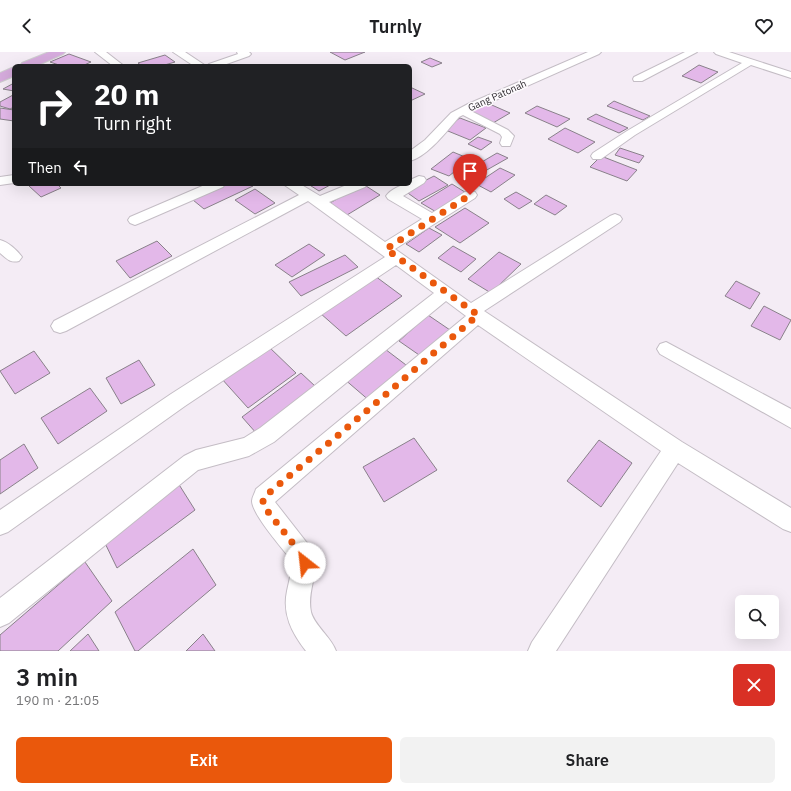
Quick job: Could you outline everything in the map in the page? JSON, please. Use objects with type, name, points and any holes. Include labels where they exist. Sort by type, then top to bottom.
[{"type":"main road","points":[[31,64],[59,52]]},
{"type":"main road","points":[[0,78],[12,72]]},
{"type":"street","points":[[100,52],[116,64]]},
{"type":"street","points":[[178,52],[198,64]]},
{"type":"street","points":[[218,64],[246,54],[242,52]]},
{"type":"street","name":"Gang Patonah","points":[[412,156],[429,143],[455,115],[596,52]]},
{"type":"street","points":[[638,79],[692,52]]},
{"type":"street","points":[[719,52],[791,75]]},
{"type":"street","points":[[597,156],[631,133],[750,62]]},
{"type":"street","points":[[463,111],[504,132],[508,136],[506,143]]},
{"type":"street","points":[[0,181],[12,178]]},
{"type":"street","points":[[412,184],[419,180]]},
{"type":"street","points":[[135,220],[213,186]]},
{"type":"street","points":[[293,186],[314,199],[475,313],[675,449],[791,521]]},
{"type":"street","points":[[60,326],[314,199],[354,186]]},
{"type":"street","points":[[409,186],[393,196],[432,219]]},
{"type":"street","points":[[0,524],[391,253],[432,219],[470,195]]},
{"type":"street","points":[[323,651],[301,624],[297,609],[297,599],[305,563],[303,556],[265,508],[263,501],[264,497],[342,432],[475,313],[615,219]]},
{"type":"street","points":[[0,245],[14,257]]},
{"type":"street","points":[[0,614],[185,466],[196,460],[240,449],[259,441],[446,292]]},
{"type":"street","points":[[666,349],[791,419]]},
{"type":"street","points":[[541,651],[675,449]]},
{"type":"building","points":[[330,52],[365,52],[345,60]]},
{"type":"building","points":[[69,54],[91,62],[86,64],[56,64],[50,62]]},
{"type":"building","points":[[165,55],[175,62],[168,64],[138,63]]},
{"type":"building","points":[[430,58],[442,63],[432,67],[421,62]]},
{"type":"building","points":[[699,65],[718,72],[701,83],[682,76]]},
{"type":"building","points":[[12,84],[12,91],[3,89]]},
{"type":"building","points":[[412,88],[425,94],[412,100]]},
{"type":"building","points":[[12,96],[12,108],[10,109],[0,106],[0,102]]},
{"type":"building","points":[[614,101],[650,116],[643,120],[607,106]]},
{"type":"building","points":[[485,102],[510,113],[493,123],[467,111]]},
{"type":"building","points":[[537,106],[570,119],[557,127],[525,113]]},
{"type":"building","points":[[0,108],[12,110],[12,121],[0,119]]},
{"type":"building","points":[[596,114],[628,128],[619,133],[587,119]]},
{"type":"building","points":[[460,118],[486,128],[470,140],[443,129]]},
{"type":"building","points":[[565,128],[595,142],[578,153],[548,139]]},
{"type":"building","points":[[478,137],[492,142],[481,150],[468,144]]},
{"type":"building","points":[[620,148],[644,156],[639,163],[615,155]]},
{"type":"building","points":[[453,152],[470,159],[449,176],[431,169]]},
{"type":"building","points":[[497,153],[508,158],[485,171],[475,166]]},
{"type":"building","points":[[601,156],[637,170],[627,181],[590,167]]},
{"type":"building","points":[[500,168],[515,175],[491,192],[476,184]]},
{"type":"building","points":[[434,176],[448,185],[419,201],[405,191]]},
{"type":"building","points":[[452,184],[468,194],[438,213],[421,203]]},
{"type":"building","points":[[29,186],[59,186],[61,188],[41,197]]},
{"type":"building","points":[[223,186],[253,186],[204,209],[193,200]]},
{"type":"building","points":[[311,186],[328,186],[319,191]]},
{"type":"building","points":[[360,186],[366,186],[380,195],[347,215],[330,203]]},
{"type":"building","points":[[255,189],[275,203],[255,214],[235,200]]},
{"type":"building","points":[[516,192],[532,201],[519,209],[504,199]]},
{"type":"building","points":[[546,195],[567,206],[555,215],[534,204]]},
{"type":"building","points":[[465,208],[489,223],[460,243],[435,227]]},
{"type":"building","points":[[429,228],[442,235],[419,252],[406,244]]},
{"type":"building","points":[[157,241],[172,256],[130,278],[116,261]]},
{"type":"building","points":[[309,244],[325,255],[292,277],[275,265]]},
{"type":"building","points":[[453,246],[476,259],[461,272],[438,258]]},
{"type":"building","points":[[499,252],[521,264],[491,293],[468,279]]},
{"type":"building","points":[[345,255],[358,267],[301,296],[289,282]]},
{"type":"building","points":[[375,276],[402,296],[346,336],[320,313]]},
{"type":"building","points":[[736,281],[760,293],[750,309],[725,296]]},
{"type":"building","points":[[764,306],[791,320],[780,340],[751,326]]},
{"type":"building","points":[[428,315],[450,330],[422,357],[399,341]]},
{"type":"building","points":[[268,346],[296,373],[248,408],[221,378]]},
{"type":"building","points":[[381,346],[410,368],[371,402],[343,378]]},
{"type":"building","points":[[34,351],[50,373],[15,394],[0,371]]},
{"type":"building","points":[[139,360],[155,385],[121,404],[106,378]]},
{"type":"building","points":[[301,373],[316,387],[257,434],[242,417]]},
{"type":"building","points":[[90,388],[107,411],[58,444],[41,418]]},
{"type":"building","points":[[414,438],[437,470],[384,502],[363,467]]},
{"type":"building","points":[[599,440],[632,463],[601,507],[567,481]]},
{"type":"building","points":[[24,444],[38,468],[0,494],[0,460]]},
{"type":"building","points":[[178,483],[195,510],[117,568],[102,537]]},
{"type":"building","points":[[193,549],[216,585],[138,651],[135,651],[115,612]]},
{"type":"building","points":[[85,562],[112,601],[58,651],[0,651],[0,635]]},
{"type":"building","points":[[88,634],[99,651],[70,651]]},
{"type":"building","points":[[203,634],[215,651],[186,651]]},
{"type":"route","points":[[305,563],[303,556],[265,508],[263,501],[264,497],[478,315],[386,249],[470,195]]}]
